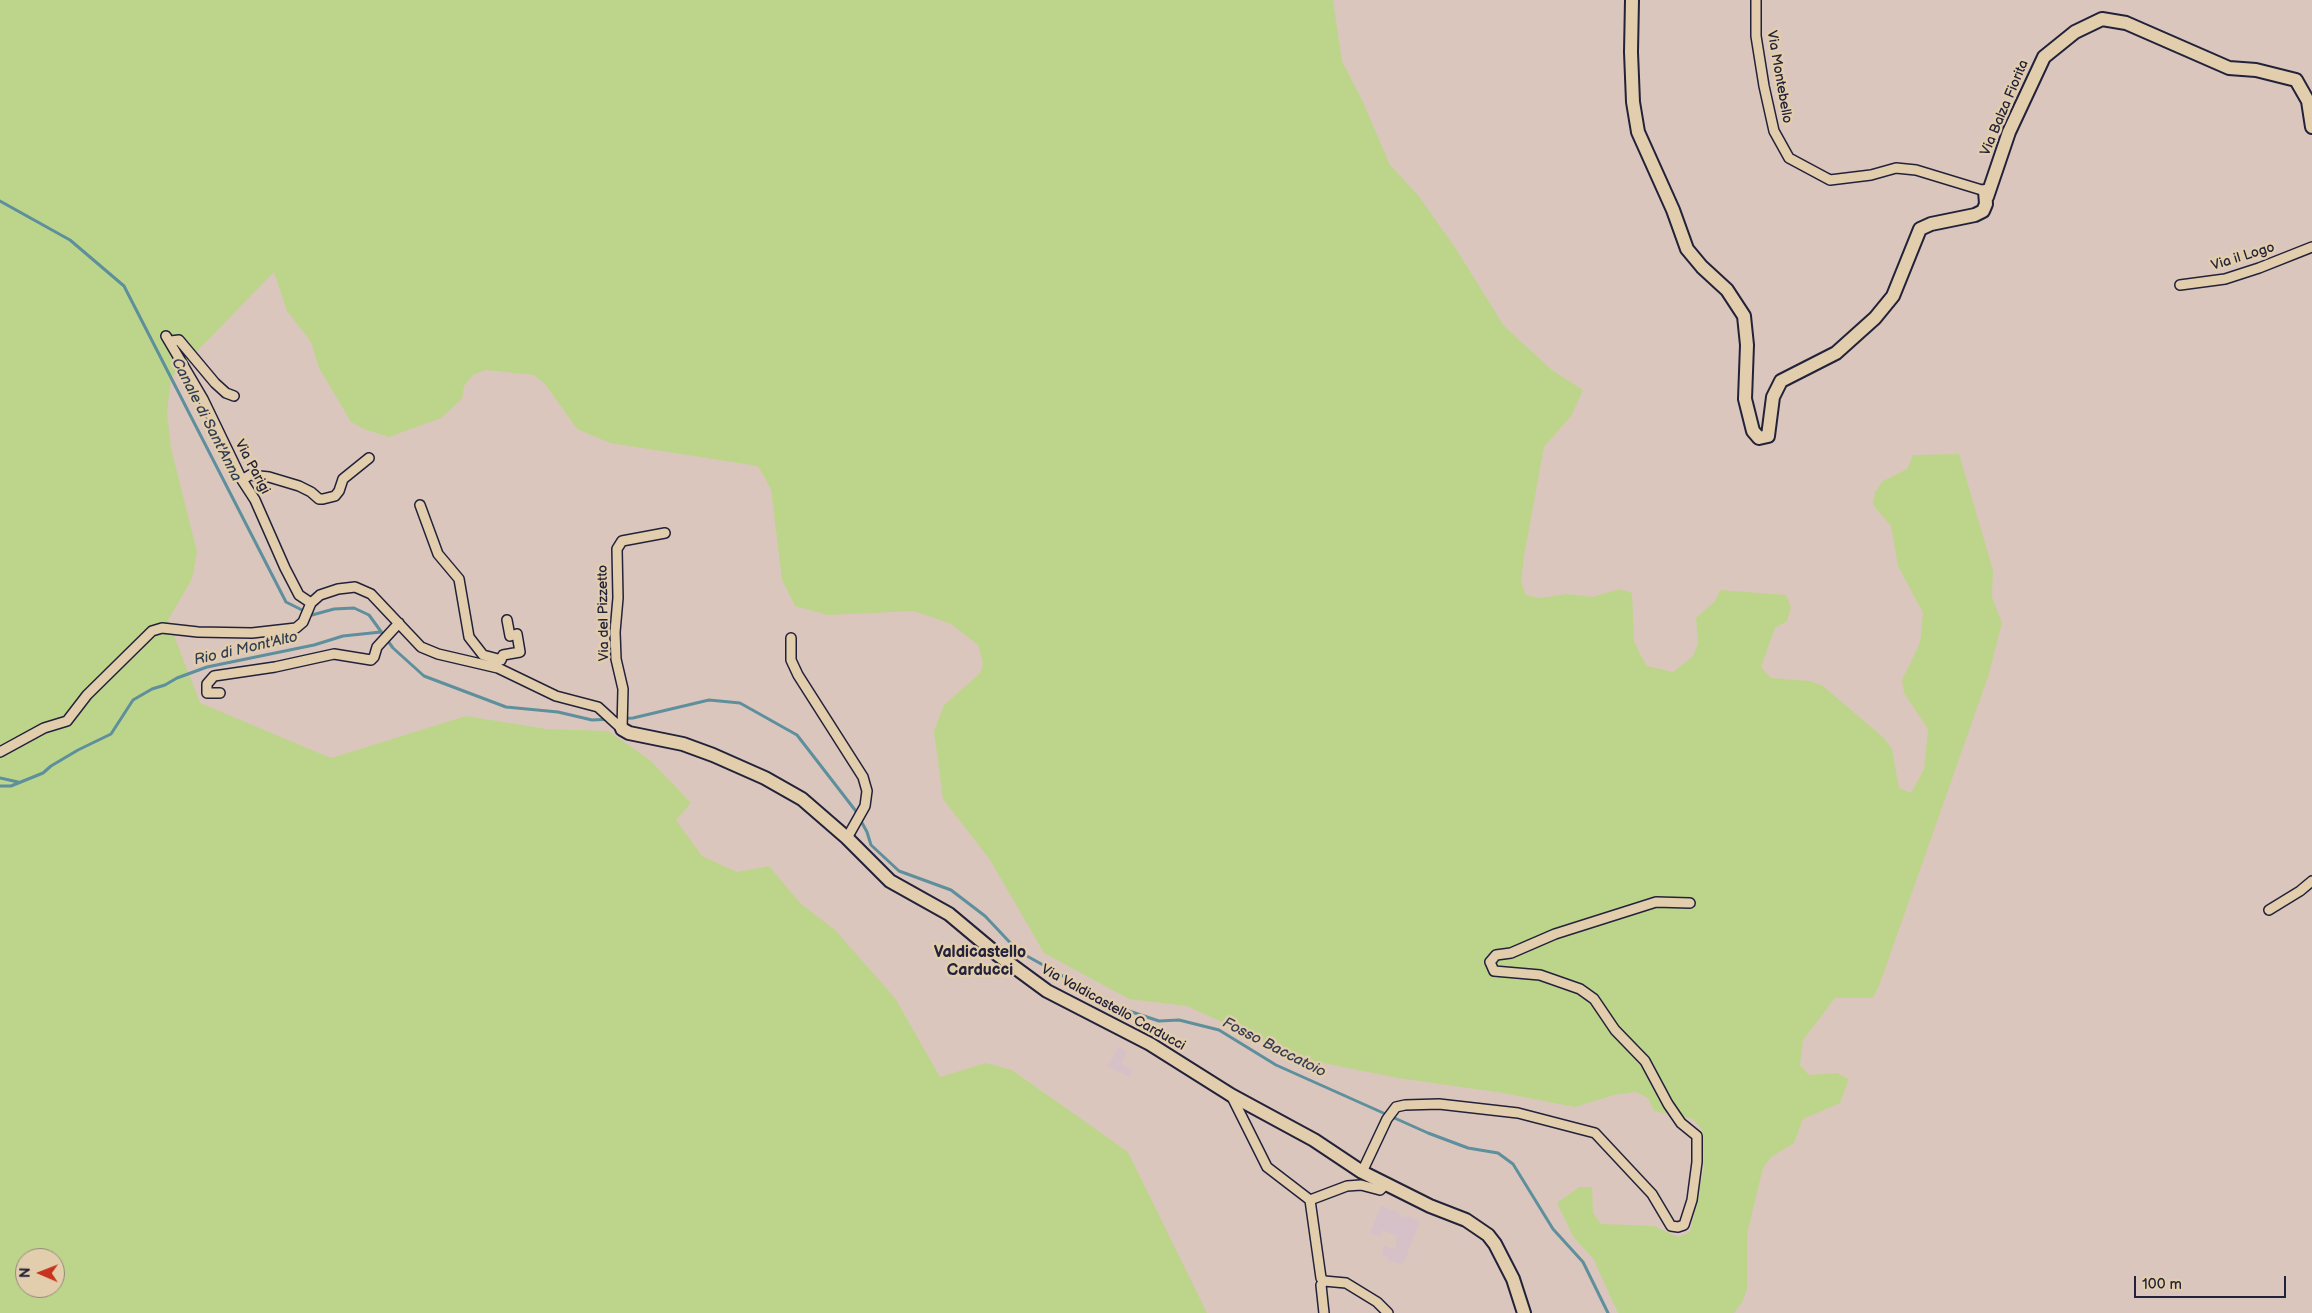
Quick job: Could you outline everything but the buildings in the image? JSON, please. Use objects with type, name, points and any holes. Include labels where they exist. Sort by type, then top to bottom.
[{"type":"street","points":[[1632,0],[1631,52],[1633,102],[1638,132],[1673,210],[1687,249],[1702,267],[1727,290],[1744,316],[1747,345],[1745,399],[1753,431],[1759,438],[1768,436],[1773,397],[1781,381],[1836,353],[1875,318],[1893,296],[1920,229],[1931,224],[1975,215],[1983,211],[1986,194]]},
{"type":"street","name":"Via Montebello","points":[[1756,0],[1756,36],[1764,86],[1774,131],[1789,158],[1830,180],[1871,175],[1896,168],[1916,170],[1986,194]]},
{"type":"street","name":"Via Balza Fiorita","points":[[1986,194],[2009,132],[2044,57],[2075,32],[2102,18],[2126,23],[2229,68],[2256,70],[2296,80],[2308,101],[2312,127]]},
{"type":"street","name":"Via il Logo","points":[[2180,286],[2225,279],[2312,247]]},
{"type":"street","name":"Via Parigi","points":[[234,396],[226,393],[215,383],[179,340],[169,338],[218,427],[242,480],[255,500],[299,595],[310,604]]},
{"type":"street","points":[[242,480],[250,475],[268,477],[299,486],[311,492],[319,499],[323,499],[335,496],[340,491],[343,479],[369,458]]},
{"type":"street","points":[[420,505],[438,554],[459,579],[469,637],[483,655],[498,664],[503,655],[520,652],[517,634],[510,636],[507,620]]},
{"type":"street","name":"Via del Pizzetto","points":[[622,729],[621,702],[623,689],[616,659],[615,632],[618,598],[617,549],[622,542],[665,533]]},
{"type":"street","name":"Via Valdicastello Carducci","points":[[310,604],[320,595],[338,589],[355,587],[371,594],[397,625],[421,647],[438,654],[498,664],[556,696],[598,706],[622,729],[629,733],[683,744],[765,778],[802,799],[847,838],[890,881],[949,914],[998,955],[1047,991],[1150,1044],[1231,1095],[1314,1140],[1362,1172],[1466,1220],[1488,1235],[1505,1262],[1524,1313]]},
{"type":"street","points":[[0,752],[44,728],[68,721],[87,695],[152,631],[162,628],[198,632],[262,632],[296,628],[303,622],[310,604]]},
{"type":"street","points":[[220,694],[207,692],[206,684],[214,676],[275,667],[334,654],[370,660],[374,657],[377,647],[397,625]]},
{"type":"street","points":[[790,638],[791,660],[798,676],[863,777],[867,791],[865,806],[847,838]]},
{"type":"street","points":[[2269,910],[2300,892],[2312,881]]},
{"type":"street","points":[[1362,1172],[1390,1115],[1405,1104],[1473,1107],[1518,1113],[1595,1133],[1652,1194],[1671,1226],[1678,1227],[1684,1225],[1693,1190],[1697,1162],[1697,1136],[1681,1123],[1668,1104],[1645,1061],[1616,1030],[1594,999],[1580,989],[1540,975],[1494,971],[1490,962],[1496,955],[1511,953],[1554,934],[1656,902],[1690,903]]},
{"type":"street","points":[[1231,1095],[1267,1167],[1310,1200],[1320,1274],[1324,1281]]},
{"type":"street","points":[[1310,1200],[1347,1186],[1361,1185],[1380,1190],[1386,1184]]},
{"type":"street","points":[[1324,1281],[1321,1289],[1324,1313]]},
{"type":"street","points":[[1324,1281],[1346,1283],[1377,1302],[1388,1313]]},
{"type":"shaded area","points":[[1118,1047],[1127,1051],[1121,1064],[1133,1070],[1130,1077],[1106,1066],[1108,1063],[1110,1064]]},
{"type":"shaded area","points":[[1381,1206],[1400,1213],[1399,1216],[1404,1218],[1405,1215],[1420,1221],[1403,1265],[1387,1260],[1388,1257],[1382,1255],[1384,1246],[1395,1249],[1397,1236],[1382,1230],[1380,1236],[1370,1233]]},
{"type":"green space","points":[[0,0],[1333,0],[1342,61],[1362,100],[1390,165],[1418,195],[1456,249],[1504,326],[1552,370],[1583,390],[1571,416],[1544,447],[1524,556],[1521,582],[1526,595],[1540,598],[1567,594],[1593,597],[1619,589],[1632,593],[1634,641],[1640,654],[1647,666],[1673,672],[1693,656],[1698,644],[1696,618],[1715,601],[1720,590],[1786,595],[1791,607],[1787,621],[1775,628],[1761,667],[1771,678],[1810,681],[1823,686],[1884,738],[1892,749],[1899,788],[1911,793],[1924,769],[1928,729],[1904,693],[1902,680],[1920,643],[1923,613],[1898,566],[1891,526],[1873,505],[1875,492],[1883,481],[1907,469],[1913,455],[1959,454],[1993,570],[1992,597],[2002,623],[1989,674],[1879,986],[1873,998],[1835,998],[1803,1040],[1800,1065],[1809,1075],[1837,1073],[1849,1079],[1840,1103],[1803,1119],[1794,1143],[1771,1157],[1763,1168],[1747,1234],[1747,1289],[1743,1301],[1734,1313],[1618,1313],[1593,1258],[1574,1238],[1557,1203],[1579,1187],[1592,1187],[1593,1213],[1601,1224],[1654,1226],[1678,1237],[1690,1232],[1704,1168],[1702,1130],[1693,1119],[1654,1111],[1648,1098],[1636,1092],[1614,1095],[1575,1107],[1503,1093],[1398,1078],[1303,1059],[1187,1006],[1129,999],[1044,953],[990,860],[943,799],[934,731],[944,705],[980,673],[983,663],[978,645],[951,624],[914,611],[828,615],[795,606],[782,580],[771,489],[758,466],[610,443],[577,429],[545,384],[534,375],[486,370],[473,375],[464,386],[462,399],[441,418],[389,437],[364,429],[351,422],[319,368],[311,342],[287,311],[274,272],[171,378],[167,413],[171,448],[197,552],[192,579],[168,620],[200,703],[331,758],[466,716],[547,729],[608,731],[650,760],[691,803],[676,820],[702,856],[737,872],[769,866],[800,903],[835,930],[895,998],[940,1077],[986,1063],[1012,1070],[1128,1152],[1207,1313],[0,1313]]},
{"type":"waterway","name":"Fosso Baccatoio","points":[[0,201],[70,240],[124,286],[286,602],[312,615],[334,609],[354,608],[369,615],[393,648],[424,676],[506,707],[558,712],[592,720],[633,718],[709,700],[740,703],[797,735],[855,810],[867,832],[871,845],[899,871],[951,890],[985,916],[1018,951],[1120,1008],[1159,1021],[1179,1020],[1219,1030],[1276,1065],[1428,1133],[1468,1148],[1498,1153],[1513,1164],[1553,1229],[1583,1262],[1608,1313]]},
{"type":"waterway","name":"Rio di Mont'Alto","points":[[0,786],[11,786],[43,773],[78,750],[111,734],[133,700],[177,678],[207,667],[314,645],[343,636],[381,632]]},
{"type":"waterway","points":[[0,778],[18,782]]},
{"type":"district","name":"Valdicastello Carducci","points":[[980,962]]},
{"type":"water label","name":"Canale di Sant'Anna","points":[[206,420]]}]
